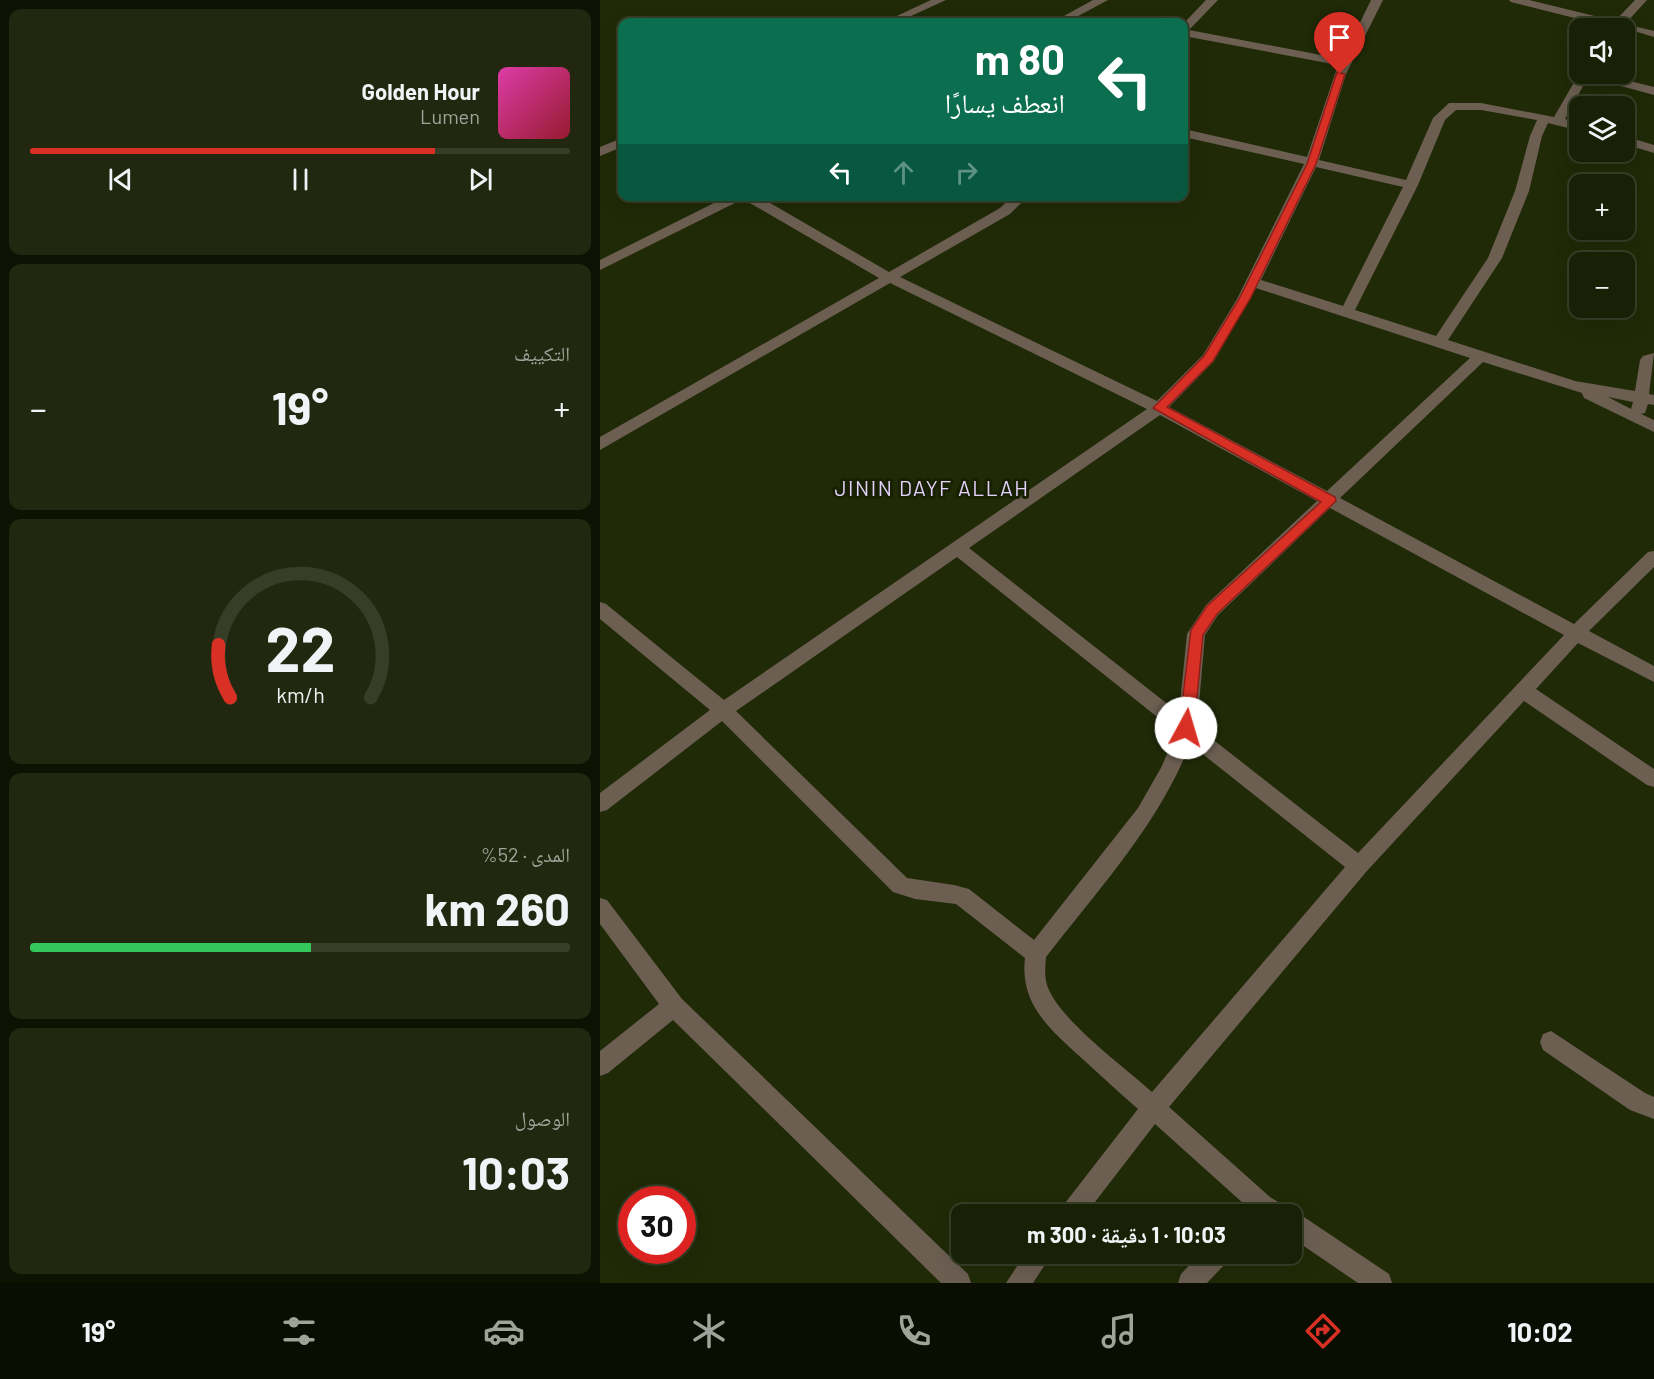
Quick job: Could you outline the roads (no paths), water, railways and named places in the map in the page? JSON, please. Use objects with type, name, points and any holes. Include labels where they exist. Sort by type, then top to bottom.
[{"type":"street","points":[[899,18],[940,0]]},
{"type":"street","points":[[1067,18],[1102,0]]},
{"type":"street","points":[[1188,27],[1212,0]]},
{"type":"street","points":[[600,804],[723,710],[1159,408],[1209,358],[1252,282],[1311,164],[1345,63],[1377,0]]},
{"type":"street","points":[[1515,0],[1582,18]]},
{"type":"street","points":[[1624,18],[1641,0]]},
{"type":"street","points":[[1635,30],[1654,34]]},
{"type":"street","points":[[1188,32],[1345,63]]},
{"type":"street","points":[[1440,341],[1495,258],[1522,191],[1536,136],[1578,84]]},
{"type":"street","points":[[1626,84],[1654,91]]},
{"type":"street","points":[[1347,312],[1411,184],[1439,118],[1453,106],[1477,107],[1569,124]]},
{"type":"street","points":[[1188,134],[1311,164],[1411,184]]},
{"type":"street","points":[[1635,143],[1654,149]]},
{"type":"street","points":[[600,152],[618,144]]},
{"type":"street","points":[[600,266],[729,201]]},
{"type":"street","points":[[756,201],[888,277],[1159,408],[1654,675]]},
{"type":"street","points":[[600,444],[1005,211],[1016,201]]},
{"type":"street","points":[[1252,282],[1440,341],[1573,386],[1654,427]]},
{"type":"street","points":[[1255,1204],[1054,1018],[1036,990],[1033,974],[1036,954],[1145,814],[1171,769],[1186,728],[1196,634],[1212,610],[1482,355]]},
{"type":"street","points":[[1637,419],[1647,399],[1648,360],[1654,358]]},
{"type":"street","points":[[1573,386],[1647,399]]},
{"type":"street","points":[[957,548],[1359,866]]},
{"type":"street","points":[[1079,1204],[1153,1108],[1359,866],[1576,633],[1654,557]]},
{"type":"street","points":[[600,609],[723,710],[900,885],[916,890],[936,890],[962,896],[1036,954]]},
{"type":"street","points":[[1523,690],[1654,779]]},
{"type":"street","points":[[600,907],[674,1006],[958,1283]]},
{"type":"street","points":[[600,1065],[674,1006]]},
{"type":"street","points":[[1551,1042],[1638,1102],[1654,1108]]},
{"type":"street","points":[[1302,1231],[1380,1283]]},
{"type":"street","points":[[1018,1283],[1032,1264]]},
{"type":"street","points":[[1190,1283],[1208,1264]]},
{"type":"district","name":"JININ DAYF ALLAH","points":[[932,487]]}]
